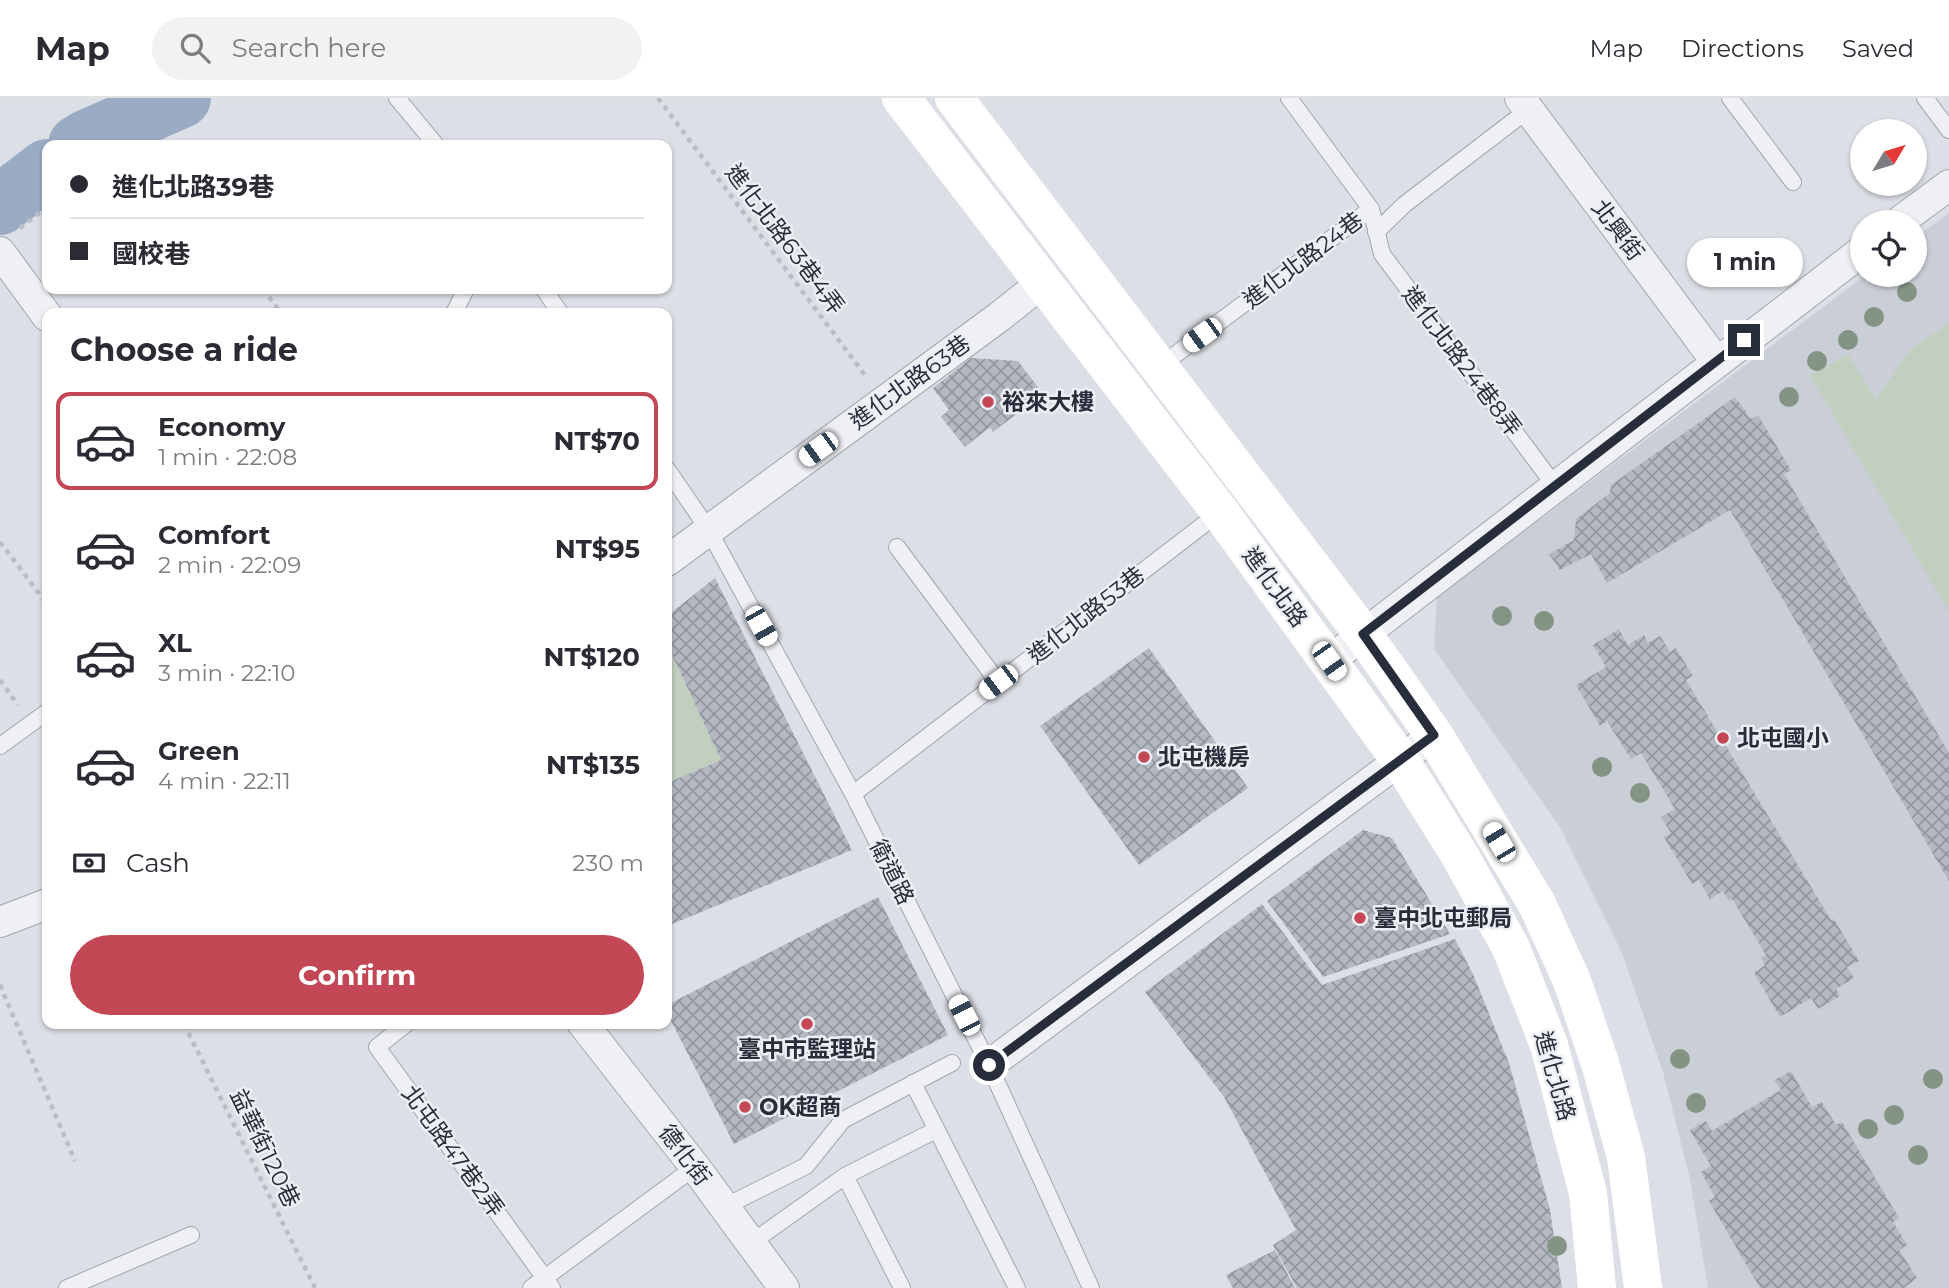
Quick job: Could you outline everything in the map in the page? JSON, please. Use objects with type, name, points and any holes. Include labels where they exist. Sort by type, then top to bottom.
[{"type":"main road","name":"進化北路","points":[[901,98],[1220,512],[1400,760],[1459,853],[1511,948],[1549,1045],[1588,1193],[1597,1288]]},
{"type":"main road","name":"進化北路","points":[[954,98],[1363,634],[1434,735],[1537,904],[1572,981],[1600,1063],[1626,1157],[1643,1288]]},
{"type":"street","name":"北興街","points":[[1524,104],[1716,362]]},
{"type":"street","points":[[1915,210],[1949,185]]},
{"type":"street","points":[[0,252],[42,309]]},
{"type":"street","points":[[1329,661],[1850,260]]},
{"type":"street","name":"進化北路63巷","points":[[672,557],[1043,282]]},
{"type":"street","points":[[989,1065],[1434,735]]},
{"type":"street","points":[[0,922],[42,906]]},
{"type":"street","name":"德化街","points":[[587,1029],[695,1167],[751,1243],[776,1284]]},
{"type":"lane","points":[[397,98],[432,140]]},
{"type":"lane","points":[[1289,98],[1371,209]]},
{"type":"lane","points":[[1730,98],[1793,182]]},
{"type":"lane","points":[[1925,98],[1949,130]]},
{"type":"lane","name":"進化北路24巷","points":[[1376,232],[1405,204],[1524,104]]},
{"type":"lane","name":"進化北路24巷","points":[[1160,366],[1371,209],[1376,232]]},
{"type":"lane","name":"進化北路24巷8弄","points":[[1376,232],[1382,254],[1555,486]]},
{"type":"lane","name":"衛道路","points":[[672,476],[708,529],[853,794],[989,1065],[1091,1288]]},
{"type":"lane","name":"進化北路53巷","points":[[853,794],[1220,512]]},
{"type":"lane","points":[[897,547],[998,682]]},
{"type":"lane","points":[[0,747],[42,716]]},
{"type":"lane","name":"北屯路47巷2弄","points":[[397,1029],[377,1047],[549,1283]]},
{"type":"lane","points":[[724,1207],[806,1166],[843,1120],[952,1063]]},
{"type":"lane","points":[[913,1083],[1017,1288]]},
{"type":"lane","points":[[751,1243],[845,1176],[936,1129]]},
{"type":"lane","points":[[531,1288],[549,1283],[695,1167]]},
{"type":"lane","points":[[845,1176],[902,1288]]},
{"type":"lane","points":[[67,1288],[191,1235]]},
{"type":"path","name":"進化北路63巷4弄","points":[[658,98],[884,400]]},
{"type":"path","points":[[19,229],[42,211]]},
{"type":"path","points":[[0,542],[42,597]]},
{"type":"path","points":[[0,985],[75,1161]]},
{"type":"path","name":"益華街120巷","points":[[186,1029],[315,1288]]},
{"type":"shaded area","name":"北屯國小","points":[[1949,213],[1949,1288],[1708,1288],[1690,1179],[1663,1072],[1622,953],[1560,827],[1434,649],[1437,596],[1850,287],[1927,287],[1927,229]]},
{"type":"green space","points":[[1949,324],[1949,611],[1810,375],[1848,355],[1876,400],[1910,350]]},
{"type":"green space","points":[[672,655],[721,760],[672,781]]},
{"type":"building","name":"裕來大樓","points":[[971,358],[1018,361],[1043,394],[993,432],[990,427],[965,447],[941,417],[949,410],[933,388]]},
{"type":"building","points":[[1735,397],[1751,419],[1758,415],[1791,470],[1784,474],[1949,753],[1949,881],[1730,510],[1607,583],[1591,554],[1560,570],[1549,554],[1574,540],[1576,519],[1610,493],[1611,485]]},
{"type":"building","points":[[715,578],[852,850],[672,924],[672,781],[721,760],[672,655],[672,612]]},
{"type":"building","points":[[1619,629],[1628,645],[1644,635],[1648,643],[1660,636],[1670,652],[1676,648],[1693,676],[1686,680],[1831,920],[1834,919],[1859,961],[1847,967],[1854,978],[1836,989],[1840,996],[1818,1009],[1811,998],[1780,1017],[1754,973],[1765,965],[1761,958],[1766,955],[1732,899],[1729,901],[1723,891],[1710,899],[1699,880],[1692,884],[1664,837],[1671,833],[1661,817],[1675,809],[1641,753],[1631,759],[1607,721],[1600,726],[1576,685],[1606,667],[1593,645]]},
{"type":"building","name":"北屯機房","points":[[1149,648],[1248,788],[1139,865],[1040,726]]},
{"type":"building","name":"臺中北屯郵局","points":[[1363,830],[1392,838],[1450,934],[1323,977],[1267,901]]},
{"type":"building","name":"臺中市監理站","points":[[878,897],[948,1035],[734,1144],[672,1023],[672,1002]]},
{"type":"building","points":[[1262,904],[1322,985],[1455,939],[1473,974],[1509,1063],[1550,1210],[1562,1288],[1297,1288],[1273,1245],[1296,1230],[1224,1097],[1145,992]]},
{"type":"building","points":[[1791,1071],[1812,1107],[1822,1102],[1836,1125],[1842,1122],[1899,1218],[1893,1222],[1907,1245],[1899,1250],[1917,1278],[1904,1288],[1760,1288],[1709,1201],[1715,1197],[1701,1172],[1711,1166],[1690,1130],[1706,1121],[1712,1131],[1781,1090],[1775,1080]]},
{"type":"building","points":[[1275,1250],[1295,1288],[1233,1288],[1226,1275]]},
{"type":"waterway","points":[[86,140],[181,98]]},
{"type":"waterway","points":[[0,205],[42,173]]},
{"type":"place","name":"裕來大樓","points":[[988,402]]},
{"type":"place","name":"北屯國小","points":[[1723,738]]},
{"type":"place","name":"北屯機房","points":[[1144,757]]},
{"type":"place","name":"臺中北屯郵局","points":[[1360,918]]},
{"type":"place","name":"臺中市監理站","points":[[807,1024]]},
{"type":"place","name":"OK超商","points":[[745,1107]]},
{"type":"route","points":[[989,1065],[1434,735],[1363,634],[1744,340]]}]
